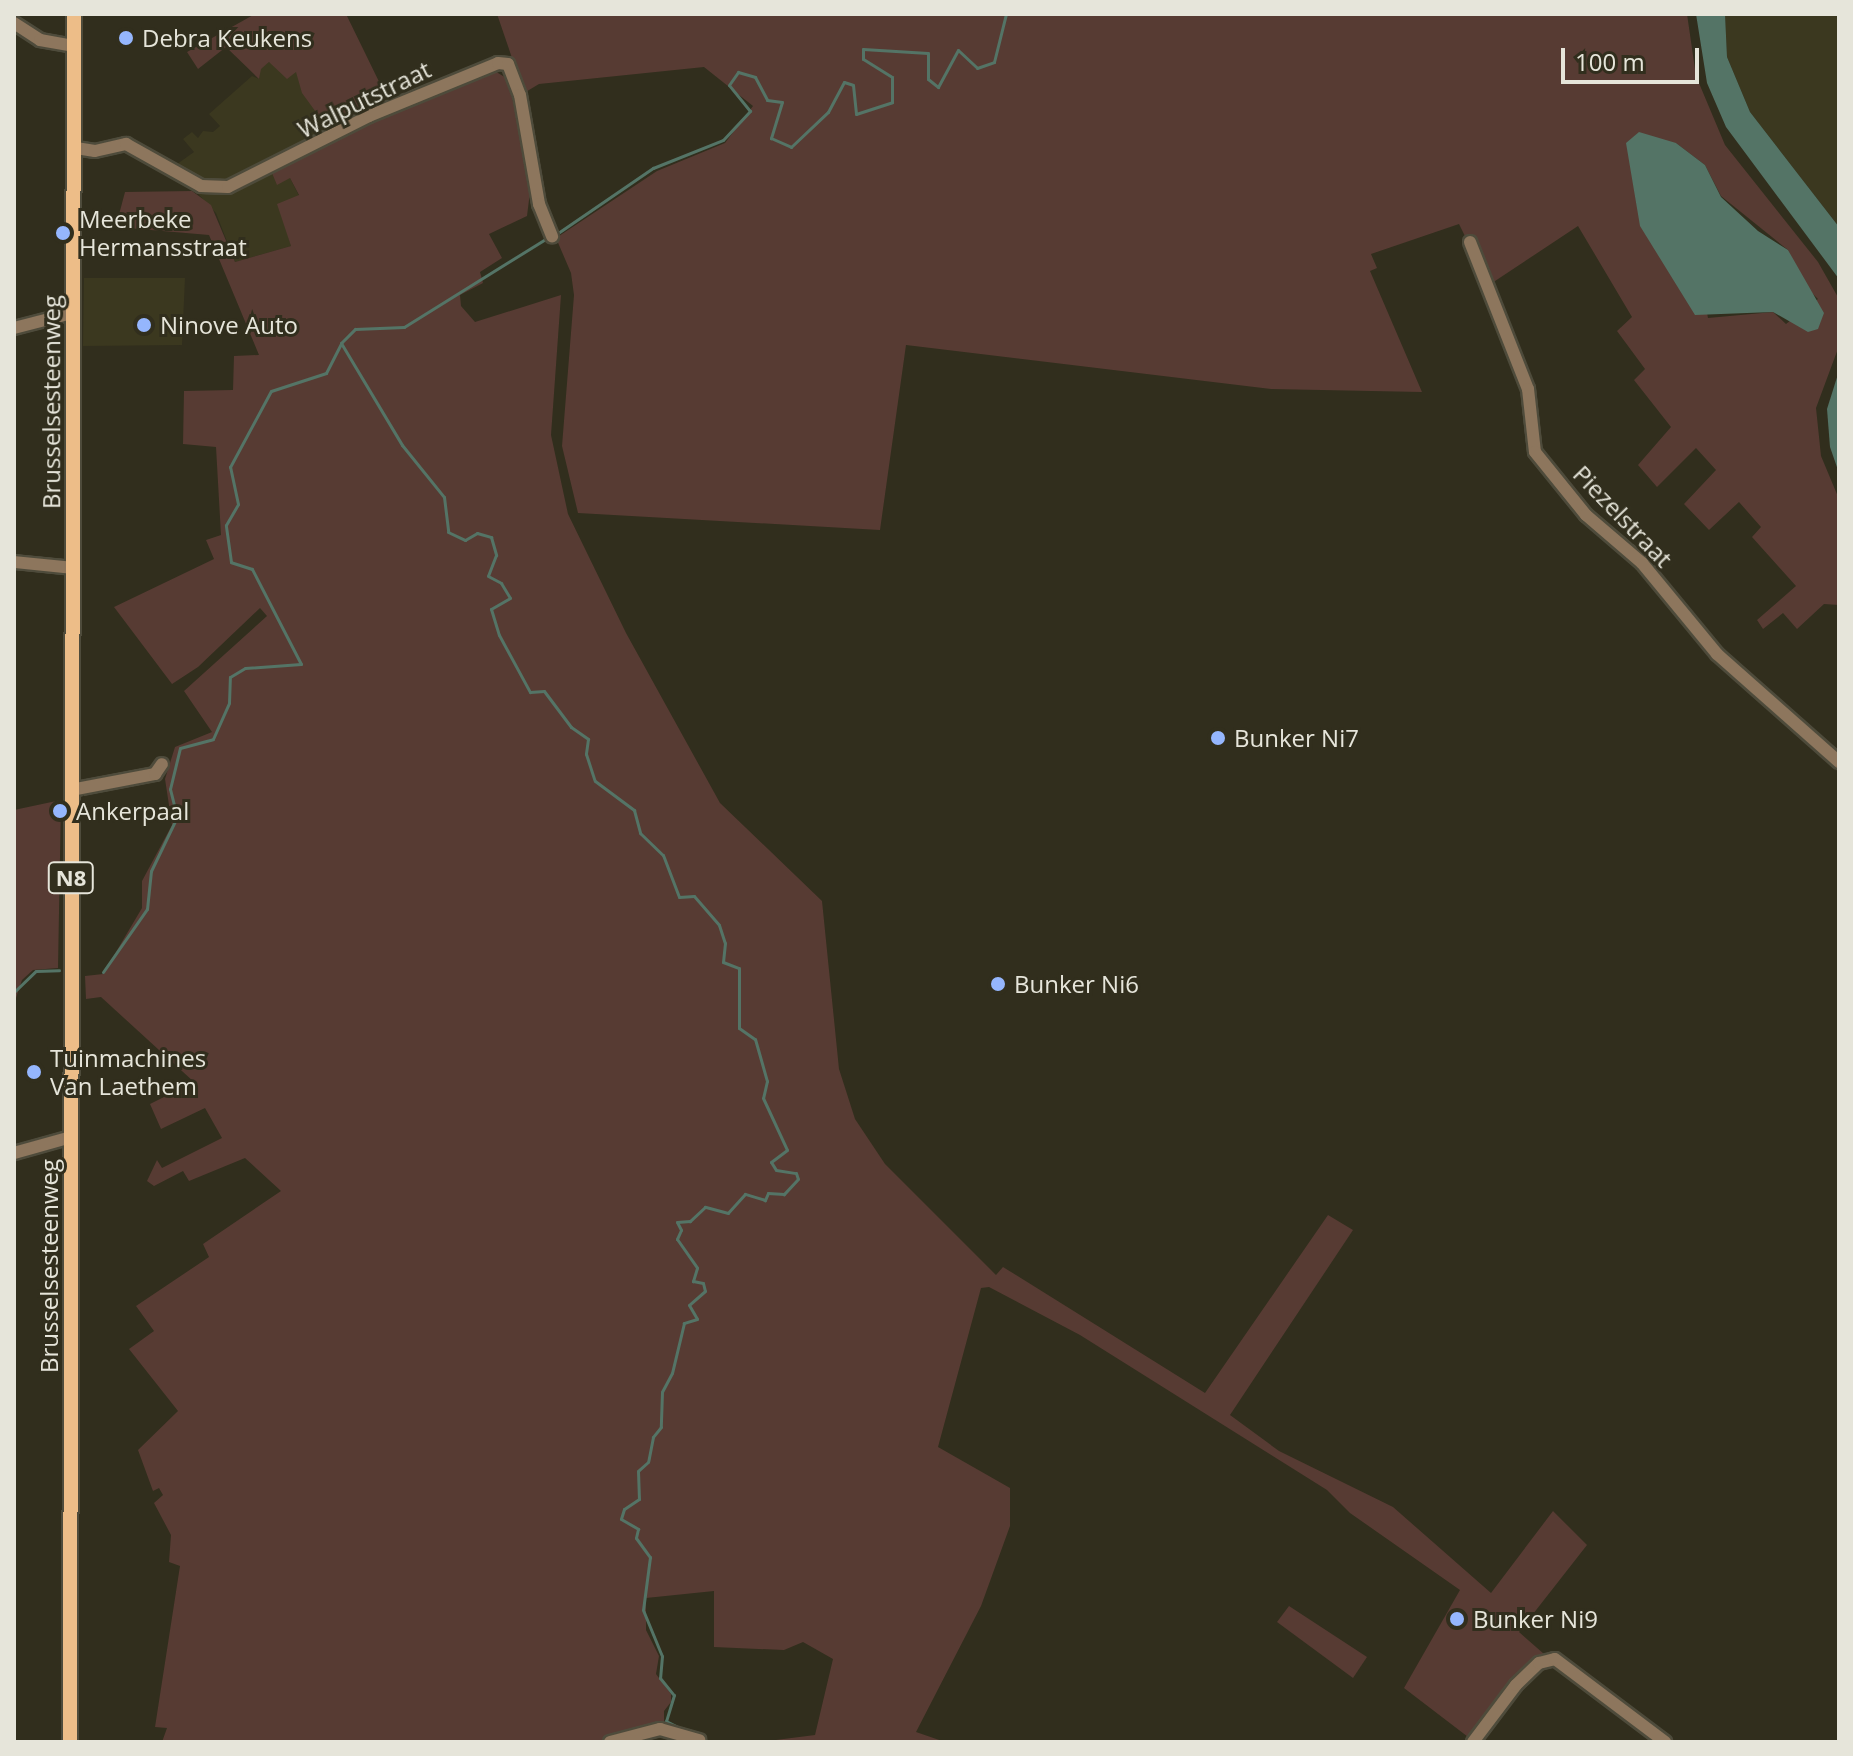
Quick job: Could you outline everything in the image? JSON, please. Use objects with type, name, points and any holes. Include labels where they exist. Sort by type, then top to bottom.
[{"type":"main road","name":"Brusselsesteenweg","points":[[70,1742],[74,14]]},
{"type":"street","points":[[14,23],[40,40],[74,46]]},
{"type":"street","name":"Walputstraat","points":[[76,148],[95,151],[126,144],[201,186],[228,187],[369,116],[498,63],[508,64],[520,95],[539,204],[552,236]]},
{"type":"street","name":"Piezelstraat","points":[[1470,242],[1528,389],[1535,452],[1586,515],[1642,563],[1717,654],[1839,762]]},
{"type":"street","points":[[14,328],[72,313]]},
{"type":"street","points":[[14,562],[73,568]]},
{"type":"street","points":[[71,790],[155,774],[162,764]]},
{"type":"street","points":[[14,1153],[71,1137]]},
{"type":"street","points":[[1473,1742],[1516,1685],[1539,1663],[1555,1659],[1665,1742]]},
{"type":"street","points":[[610,1742],[660,1729],[699,1740]]},
{"type":"shaded area","points":[[255,14],[346,14],[387,98],[329,130],[302,93],[296,72],[287,79],[269,62],[261,69],[259,79],[226,47],[198,69],[187,52]]},
{"type":"shaded area","points":[[497,14],[1687,14],[1696,76],[1725,145],[1818,262],[1839,299],[1839,346],[1816,408],[1821,456],[1839,499],[1839,605],[1824,604],[1797,629],[1783,613],[1763,629],[1757,620],[1796,586],[1752,537],[1761,527],[1739,502],[1709,530],[1684,504],[1716,470],[1696,448],[1657,487],[1638,465],[1671,427],[1634,380],[1645,369],[1617,331],[1632,317],[1578,226],[1489,285],[1459,224],[1371,254],[1377,268],[1370,271],[1422,392],[1271,389],[906,345],[880,530],[578,513],[562,446],[574,295],[571,273],[556,238],[657,171],[725,143],[753,106],[704,67],[539,84],[524,93]],"holes":[[[1676,143],[1705,165],[1721,196],[1788,250],[1803,284],[1818,299],[1786,324],[1773,312],[1708,318]]]},
{"type":"shaded area","points":[[1696,14],[1725,14],[1727,57],[1750,112],[1839,227],[1839,279],[1726,127],[1707,83]]},
{"type":"shaded area","points":[[1725,14],[1839,14],[1839,227],[1750,112],[1727,57]]},
{"type":"shaded area","points":[[269,62],[297,72],[335,141],[313,154],[290,178],[299,196],[287,232],[291,246],[235,262],[216,213],[173,167],[194,152],[183,139],[192,132],[198,138],[203,131],[213,132],[220,126],[209,114],[252,76],[259,79],[260,69]]},
{"type":"shaded area","points":[[493,70],[508,79],[531,184],[527,216],[489,234],[502,258],[480,272],[483,283],[460,295],[461,306],[475,322],[561,295],[551,435],[568,514],[626,633],[720,803],[822,901],[839,1069],[855,1119],[885,1164],[996,1275],[1003,1267],[1205,1393],[1328,1215],[1353,1230],[1230,1415],[1279,1451],[1393,1507],[1491,1593],[1553,1511],[1587,1545],[1519,1632],[1544,1654],[1472,1740],[1404,1688],[1460,1590],[1350,1513],[1327,1490],[1080,1335],[989,1287],[981,1288],[938,1447],[1010,1488],[1010,1526],[981,1606],[916,1732],[945,1742],[760,1742],[815,1735],[833,1659],[803,1642],[784,1650],[714,1647],[714,1591],[646,1598],[646,1630],[659,1656],[656,1674],[671,1694],[671,1702],[664,1711],[664,1724],[602,1742],[162,1742],[167,1728],[155,1727],[180,1566],[169,1562],[171,1535],[154,1503],[163,1495],[159,1488],[153,1491],[138,1450],[178,1411],[129,1349],[154,1331],[136,1306],[209,1257],[203,1244],[281,1191],[245,1158],[189,1181],[183,1171],[154,1186],[147,1181],[157,1160],[162,1168],[222,1138],[205,1108],[161,1129],[150,1104],[194,1082],[101,997],[86,999],[85,976],[103,974],[142,908],[142,881],[172,825],[165,779],[175,747],[212,732],[184,691],[267,616],[260,608],[198,667],[172,684],[114,607],[214,559],[206,540],[221,535],[216,447],[183,444],[184,391],[233,390],[234,356],[259,355],[209,235],[116,227],[125,192],[192,191],[211,205],[235,262],[291,246],[277,204],[299,195],[290,178],[277,185],[272,173],[380,117]]},
{"type":"shaded area","points":[[1639,132],[1676,143],[1705,165],[1721,197],[1758,231],[1788,250],[1824,313],[1818,329],[1808,332],[1773,312],[1695,315],[1640,226],[1626,143]]},
{"type":"shaded area","points":[[84,278],[185,278],[182,345],[83,346]]},
{"type":"shaded area","points":[[1839,371],[1839,473],[1830,447],[1827,409]]},
{"type":"shaded area","points":[[61,800],[58,968],[33,970],[22,980],[14,1004],[14,810]]},
{"type":"shaded area","points":[[1289,1606],[1367,1657],[1353,1678],[1277,1622]]},
{"type":"waterway","points":[[555,235],[653,168],[723,140],[750,111],[729,85],[738,72],[755,77],[767,100],[782,102],[771,138],[791,147],[828,112],[844,82],[853,85],[856,114],[892,102],[892,77],[863,59],[863,49],[928,53],[928,79],[938,87],[958,50],[977,68],[994,62],[1006,14]]},
{"type":"waterway","points":[[103,972],[147,909],[151,871],[177,817],[170,789],[180,748],[213,739],[229,703],[230,677],[245,668],[301,664],[252,569],[231,562],[226,525],[238,504],[230,467],[271,391],[326,373],[341,343],[355,329],[404,327],[547,238]]},
{"type":"waterway","points":[[341,343],[402,445],[444,497],[448,532],[465,540],[477,533],[491,537],[496,555],[488,576],[501,583],[510,598],[491,609],[499,635],[530,692],[544,691],[571,727],[588,739],[586,754],[595,781],[634,810],[640,833],[663,855],[679,897],[694,896],[719,925],[725,943],[723,962],[739,968],[739,1028],[755,1039],[767,1081],[763,1098],[787,1150],[771,1162],[776,1170],[796,1173],[798,1179],[784,1194],[768,1193],[765,1200],[745,1194],[728,1213],[705,1207],[690,1221],[677,1222],[681,1230],[677,1239],[697,1268],[693,1281],[703,1283],[705,1291],[689,1305],[697,1319],[684,1323],[672,1373],[662,1392],[661,1427],[653,1437],[648,1462],[638,1471],[639,1499],[624,1509],[621,1519],[638,1529],[636,1538],[650,1557],[643,1610],[662,1656],[660,1678],[674,1695],[666,1721],[688,1732]]},
{"type":"waterway","points":[[14,992],[36,971],[59,970]]},
{"type":"place","name":"Debra Keukens","points":[[126,38]]},
{"type":"place","name":"Meerbeke Hermansstraat","points":[[63,233]]},
{"type":"place","name":"Ninove Auto","points":[[144,325]]},
{"type":"place","name":"Bunker Ni7","points":[[1218,738]]},
{"type":"place","name":"Ankerpaal","points":[[60,811]]},
{"type":"place","name":"Bunker Ni6","points":[[998,984]]},
{"type":"place","name":"Tuinmachines Van Laethem","points":[[34,1072]]},
{"type":"place","name":"Bunker Ni9","points":[[1457,1619]]}]
